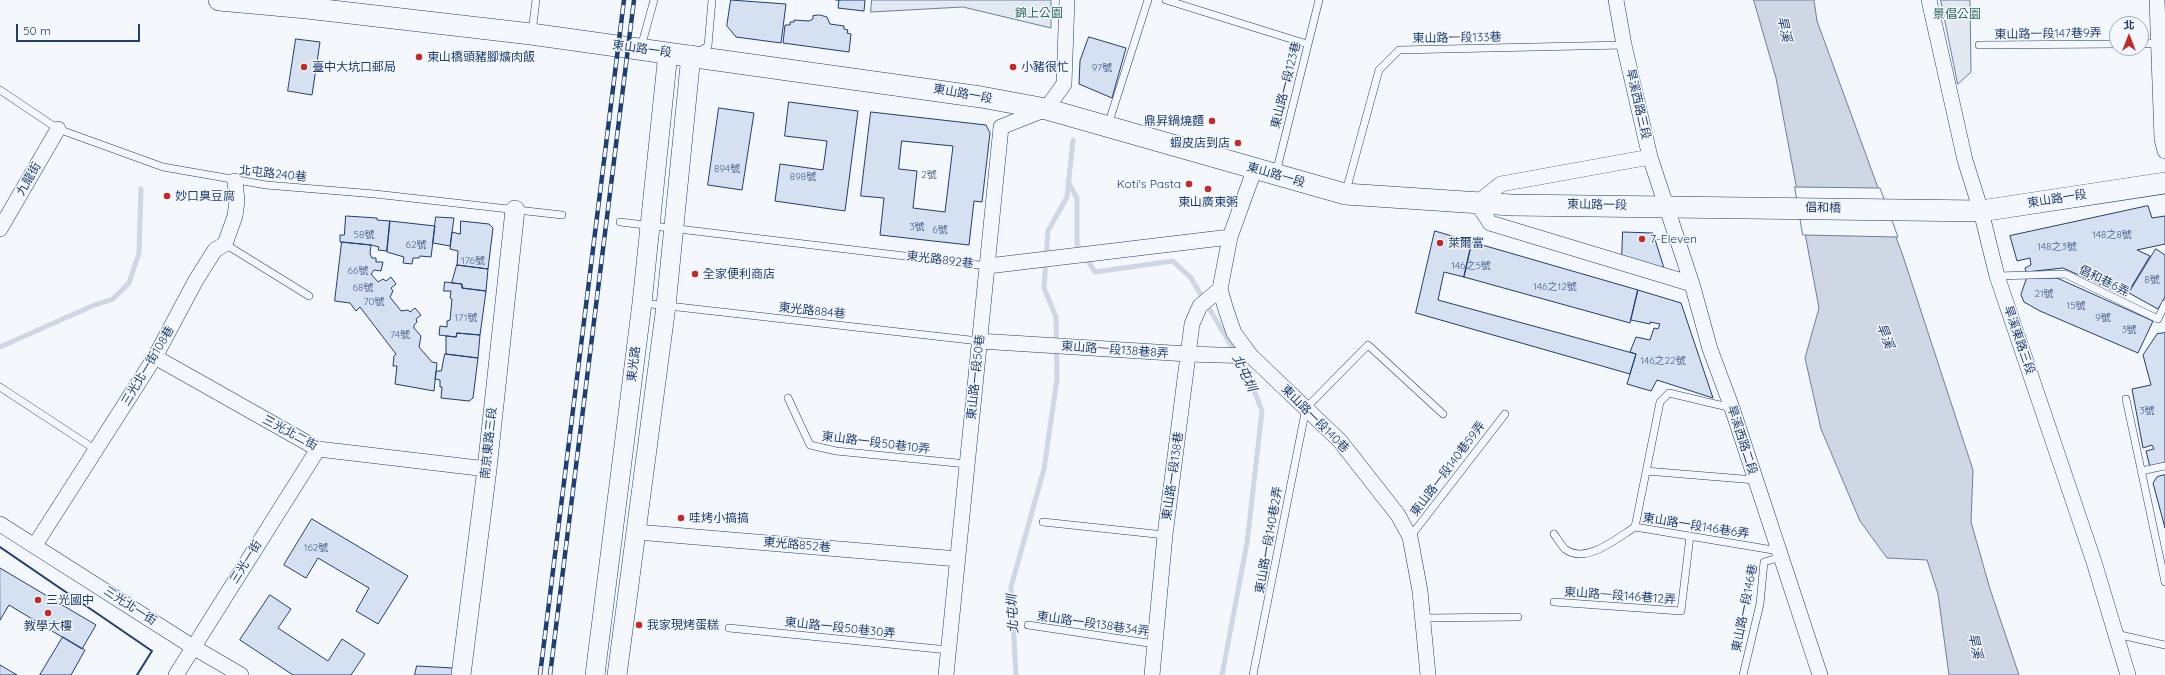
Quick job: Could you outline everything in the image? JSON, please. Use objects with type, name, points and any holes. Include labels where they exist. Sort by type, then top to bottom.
[{"type":"main road","name":"東山路一段","points":[[219,0],[307,4],[936,89],[1046,109],[1345,194],[1477,203],[1698,207]]},
{"type":"main road","name":"東山路一段","points":[[1948,210],[1981,211],[2165,183]]},
{"type":"main road","name":"倡和橋","points":[[1698,207],[1948,210]]},
{"type":"street","points":[[1046,109],[1064,84],[1067,0]]},
{"type":"street","name":"旱溪西路三段","points":[[1616,0],[1624,46],[1650,157],[1665,206]]},
{"type":"street","name":"旱溪東路三段","points":[[1929,0],[1965,160],[1981,211],[1997,276],[2029,369],[2116,634],[2128,675]]},
{"type":"street","points":[[2157,0],[2162,43],[2162,139],[2165,151]]},
{"type":"street","name":"東光路","points":[[595,675],[642,303],[668,53]]},
{"type":"street","name":"東光路","points":[[617,675],[666,306],[675,228],[691,55]]},
{"type":"street","name":"東山路一段50巷","points":[[946,675],[1001,127],[1046,109]]},
{"type":"street","name":"九龍街","points":[[0,229],[6,209],[58,129]]},
{"type":"street","points":[[1650,157],[1501,184],[1477,203],[1490,223],[1692,284]]},
{"type":"street","name":"東山路一段140巷","points":[[1255,168],[1230,237],[1220,289],[1234,333],[1251,356],[1340,441],[1398,515],[1410,537],[1420,591],[1428,675]]},
{"type":"street","name":"三光北一街108巷","points":[[35,545],[155,357],[196,280],[215,250],[225,244],[235,216],[237,201],[235,181]]},
{"type":"street","name":"旱溪西路二段","points":[[1665,206],[1692,284],[1710,349],[1732,408],[1820,675]]},
{"type":"street","name":"南京東路三段","points":[[461,675],[487,469],[515,210]]},
{"type":"street","name":"東光路892巷","points":[[988,266],[1230,237]]},
{"type":"street","name":"東山路一段138巷","points":[[1152,675],[1165,535],[1192,324],[1200,306],[1220,289]]},
{"type":"street","name":"東山路一段138巷8弄","points":[[980,341],[1188,354],[1251,356]]},
{"type":"street","name":"三光北二街","points":[[155,357],[318,449],[487,469]]},
{"type":"street","name":"三光一街","points":[[176,675],[318,449]]},
{"type":"street","name":"三光北一街","points":[[0,524],[193,647],[241,675]]},
{"type":"street","name":"東光路852巷","points":[[637,532],[958,558]]},
{"type":"lane","points":[[531,34],[536,0]]},
{"type":"lane","points":[[641,49],[654,0]]},
{"type":"lane","points":[[691,55],[708,46],[712,0]]},
{"type":"lane","points":[[1108,126],[1148,0]]},
{"type":"lane","points":[[1166,0],[1306,44]]},
{"type":"lane","name":"東山路一段123巷","points":[[1275,175],[1306,44],[1319,0]]},
{"type":"lane","points":[[2149,44],[2162,43]]},
{"type":"lane","name":"東山路一段147巷9弄","points":[[1979,45],[2109,44]]},
{"type":"lane","name":"東山路一段133巷","points":[[1345,194],[1379,70],[1399,50],[1624,46]]},
{"type":"lane","name":"北屯路240巷","points":[[0,90],[58,129],[163,167],[235,181],[266,185],[484,205],[562,216]]},
{"type":"lane","name":"東光路892巷","points":[[620,222],[988,266]]},
{"type":"lane","points":[[225,244],[309,296]]},
{"type":"lane","name":"倡和巷6弄","points":[[1997,276],[2065,274],[2158,319],[2165,304]]},
{"type":"lane","name":"東光路884巷","points":[[642,303],[980,341]]},
{"type":"lane","points":[[1306,408],[1368,345],[1443,414]]},
{"type":"lane","points":[[0,387],[96,450]]},
{"type":"lane","points":[[1635,527],[1660,402],[1669,393],[1732,408]]},
{"type":"lane","name":"東山路一段50巷10弄","points":[[788,398],[810,445],[836,451],[967,464]]},
{"type":"lane","points":[[2126,399],[2165,582]]},
{"type":"lane","name":"東山路一段140巷2弄","points":[[1253,675],[1306,408]]},
{"type":"lane","name":"東山路一段140巷59弄","points":[[1410,537],[1505,414]]},
{"type":"lane","points":[[2141,470],[2165,466]]},
{"type":"lane","points":[[1646,470],[1755,480]]},
{"type":"lane","points":[[1043,522],[1165,535]]},
{"type":"lane","name":"東山路一段146巷6弄","points":[[1554,534],[1565,549],[1585,555],[1596,551],[1635,527],[1690,536],[1780,554]]},
{"type":"lane","name":"東山路一段146巷12弄","points":[[1554,602],[1681,611],[1690,536]]},
{"type":"lane","name":"東山路一段146巷","points":[[1743,675],[1760,604],[1764,562],[1780,554]]},
{"type":"lane","points":[[1423,618],[1518,617]]},
{"type":"lane","name":"東山路一段138巷34弄","points":[[1028,625],[1155,644]]},
{"type":"lane","name":"東山路一段50巷30弄","points":[[729,628],[948,650]]},
{"type":"lane","points":[[2116,634],[2165,645]]},
{"type":"green space","name":"錦上公園","points":[[872,0],[1051,0],[1051,28],[963,7],[871,12]]},
{"type":"green space","name":"景倡公園","points":[[1941,0],[1970,0],[1971,72],[1958,84]]},
{"type":"water","name":"旱溪","points":[[1754,0],[1814,0],[1817,21],[1903,256],[1973,470],[1971,522],[1990,589],[2019,675],[1949,675],[1938,594],[1927,560],[1887,558],[1860,521],[1821,429],[1805,358],[1819,308],[1776,78]]},
{"type":"pier","points":[[1795,187],[1880,188],[1898,237],[1803,235]]},
{"type":"building","points":[[731,0],[786,4],[781,43],[736,37],[727,26]]},
{"type":"building","points":[[839,0],[865,0],[864,11],[838,8]]},
{"type":"building","points":[[820,15],[827,17],[830,24],[844,26],[844,29],[848,30],[847,33],[851,34],[849,52],[783,43],[785,25],[790,25],[790,22],[794,22],[794,20],[809,21],[813,19],[813,16]]},
{"type":"building","points":[[1089,37],[1126,48],[1112,98],[1079,84],[1080,61]]},
{"type":"building","name":"臺中大坑口郵局","points":[[296,39],[320,42],[312,95],[288,91]]},
{"type":"building","points":[[789,102],[858,111],[845,211],[775,201],[780,164],[823,170],[827,141],[785,136]]},
{"type":"building","points":[[719,108],[754,113],[742,190],[708,185]]},
{"type":"building","points":[[871,112],[986,125],[990,133],[982,202],[974,201],[969,245],[880,235],[884,198],[861,196]],"holes":[[[902,141],[953,146],[945,212],[913,208],[917,171],[899,169]]]},
{"type":"building","points":[[2148,206],[2152,218],[2165,216],[2165,244],[2137,250],[2150,256],[2126,296],[2063,268],[2026,272],[2025,268],[2031,265],[2030,258],[2017,261],[2010,236]]},
{"type":"building","points":[[346,216],[377,218],[377,220],[390,221],[387,251],[378,250],[379,247],[371,245],[340,242],[340,235],[344,235]]},
{"type":"building","points":[[436,217],[454,218],[450,246],[433,243]]},
{"type":"building","points":[[390,221],[435,226],[431,257],[420,256],[419,258],[413,258],[412,264],[403,263],[404,257],[387,252]]},
{"type":"building","points":[[461,221],[489,224],[493,228],[488,269],[457,265],[458,251],[450,249],[452,232],[460,234]]},
{"type":"building","points":[[1435,231],[1472,242],[1464,277],[1444,272],[1438,300],[1636,354],[1630,374],[1416,313]]},
{"type":"building","points":[[1623,232],[1653,233],[1664,268],[1622,259]]},
{"type":"building","points":[[342,242],[371,245],[370,254],[372,258],[376,258],[376,262],[383,262],[381,271],[374,270],[371,274],[378,282],[383,279],[386,281],[391,277],[396,284],[391,288],[393,291],[390,297],[401,311],[408,310],[410,312],[415,308],[421,315],[416,319],[417,322],[414,325],[414,328],[421,336],[419,347],[432,362],[437,363],[434,391],[395,384],[397,366],[393,366],[394,356],[396,354],[360,307],[356,311],[350,303],[335,301]]},
{"type":"building","points":[[1472,242],[1638,290],[1630,323],[1464,277]]},
{"type":"building","points":[[2156,249],[2165,255],[2165,297],[2158,309],[2129,293]]},
{"type":"building","points":[[457,265],[488,269],[486,291],[462,288],[462,284],[452,283]]},
{"type":"building","points":[[2027,278],[2057,278],[2153,321],[2138,353],[2040,311],[2024,302],[2021,295]]},
{"type":"building","points":[[445,282],[462,284],[462,288],[486,291],[480,335],[457,333],[456,337],[439,335],[440,326],[447,327],[447,321],[450,320],[452,299],[450,298],[451,291],[444,291]]},
{"type":"building","points":[[1638,290],[1681,303],[1713,398],[1657,380],[1651,391],[1627,384],[1636,354],[1630,352],[1636,337],[1650,340],[1654,328],[1658,329],[1660,324],[1650,322],[1650,324],[1631,320]]},
{"type":"building","points":[[457,333],[480,335],[478,358],[446,354],[446,336],[456,337]]},
{"type":"building","points":[[2165,333],[2165,463],[2150,467],[2146,451],[2154,449],[2152,445],[2143,448],[2132,389],[2151,385],[2143,355],[2157,334]]},
{"type":"building","points":[[445,354],[478,358],[473,398],[469,401],[441,398],[442,387],[440,387],[440,380],[435,379],[436,371],[441,371]]},
{"type":"building","points":[[2165,475],[2165,528],[2153,483],[2157,477]]},
{"type":"building","points":[[312,519],[408,576],[378,624],[356,611],[369,588],[318,558],[306,578],[284,565]]},
{"type":"building","name":"教學大樓","points":[[0,568],[96,625],[82,649],[9,605],[0,620]]},
{"type":"building","points":[[270,595],[291,609],[278,628],[328,661],[342,639],[365,654],[351,675],[293,675],[240,640]]},
{"type":"building","name":"教學大樓","points":[[63,637],[85,650],[71,675],[40,675]]},
{"type":"building","points":[[0,665],[17,675],[0,675]]},
{"type":"building","points":[[417,666],[453,668],[452,675],[415,675]]},
{"type":"waterway","name":"北屯圳","points":[[1016,675],[1011,587],[1044,469],[1057,379],[1056,317],[1044,288],[1048,231],[1067,197],[1073,140]]},
{"type":"waterway","name":"北屯圳","points":[[1068,182],[1077,198],[1077,244],[1095,272],[1173,261],[1191,278],[1247,372],[1262,411],[1247,543],[1222,675]]},
{"type":"waterway","points":[[0,347],[92,306],[113,299],[129,283],[139,253],[141,189]]},
{"type":"railway","points":[[540,675],[624,0]]},
{"type":"railway","points":[[550,675],[634,0]]},
{"type":"wall","points":[[0,547],[152,651],[137,675]]},
{"type":"place","name":"東山橋頭豬腳爌肉飯","points":[[419,57]]},
{"type":"place","name":"臺中大坑口郵局","points":[[304,67]]},
{"type":"place","name":"小豬很忙","points":[[1013,67]]},
{"type":"place","name":"鼎昇鍋燒麵","points":[[1212,121]]},
{"type":"place","name":"蝦皮店到店","points":[[1238,143]]},
{"type":"place","name":"Koti's Pasta","points":[[1189,184]]},
{"type":"place","name":"東山廣東粥","points":[[1208,189]]},
{"type":"place","name":"妙口臭豆腐","points":[[167,196]]},
{"type":"place","name":"7-Eleven","points":[[1642,239]]},
{"type":"place","name":"萊爾富","points":[[1440,243]]},
{"type":"place","name":"全家便利商店","points":[[695,274]]},
{"type":"place","name":"哇烤小搞搞","points":[[681,518]]},
{"type":"place","name":"三光國中","points":[[38,600]]},
{"type":"place","name":"教學大樓","points":[[48,613]]},
{"type":"place","name":"我家現烤蛋糕","points":[[639,625]]}]
